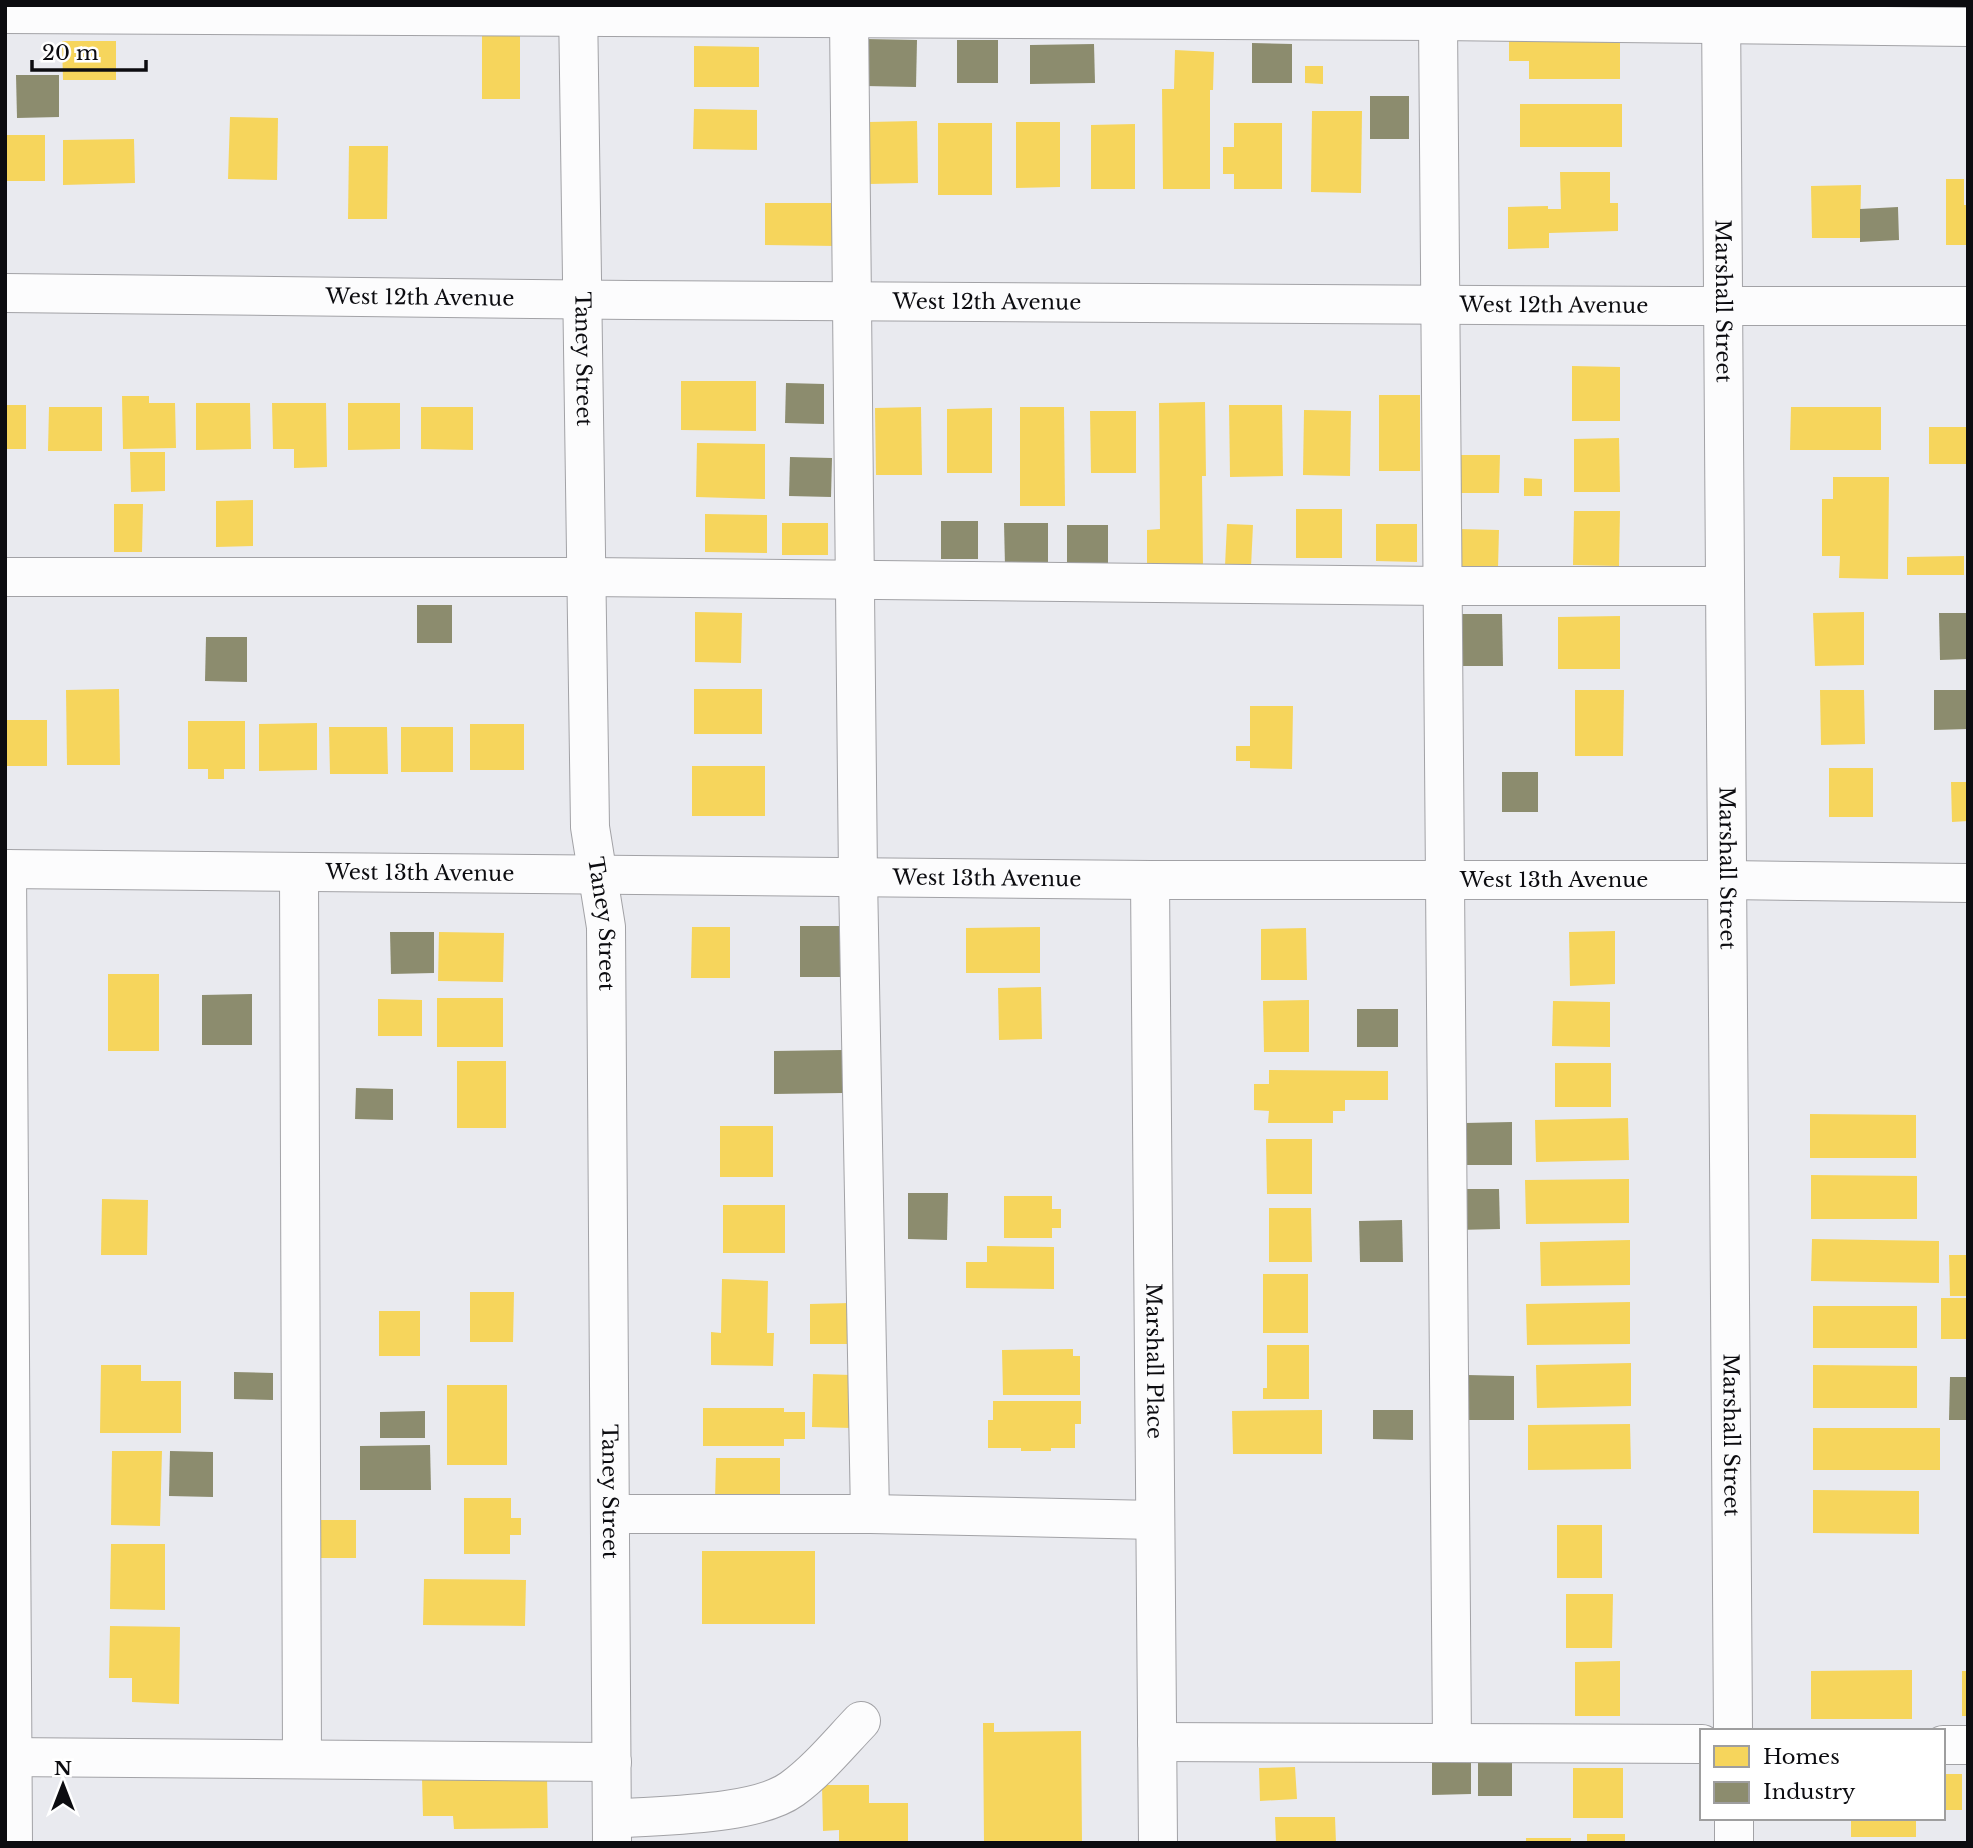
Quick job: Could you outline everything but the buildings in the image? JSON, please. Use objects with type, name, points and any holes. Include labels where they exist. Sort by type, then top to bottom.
[{"type":"street","points":[[5,14],[97,10],[579,11],[849,19],[1438,21],[1721,15],[1968,27]]},
{"type":"street","name":"Taney Street","points":[[579,11],[590,828],[606,927],[612,1831]]},
{"type":"street","name":"Marshall Street","points":[[1721,15],[1733,1729]]},
{"type":"street","points":[[849,19],[858,877],[870,1514]]},
{"type":"street","points":[[1438,21],[1452,1743]]},
{"type":"street","name":"West 12th Avenue","points":[[5,293],[851,301],[1968,306]]},
{"type":"street","points":[[5,577],[587,577],[1443,586],[1725,586]]},
{"type":"street","points":[[6,869],[9,1757],[13,1843]]},
{"type":"street","name":"West 13th Avenue","points":[[6,869],[1150,880],[1727,880],[1968,883]]},
{"type":"street","points":[[299,872],[302,1759]]},
{"type":"street","name":"Marshall Place","points":[[1150,880],[1158,1843]]},
{"type":"street","points":[[610,1514],[870,1514],[1155,1520]]},
{"type":"street","points":[[612,1831],[746,1808],[768,1801],[798,1784],[861,1721]]},
{"type":"street","points":[[1157,1742],[1700,1744]]},
{"type":"street","points":[[1945,1745],[1968,1745]]},
{"type":"street","points":[[9,1757],[612,1762]]},
{"type":"street","points":[[1734,1820],[1734,1843]]}]
